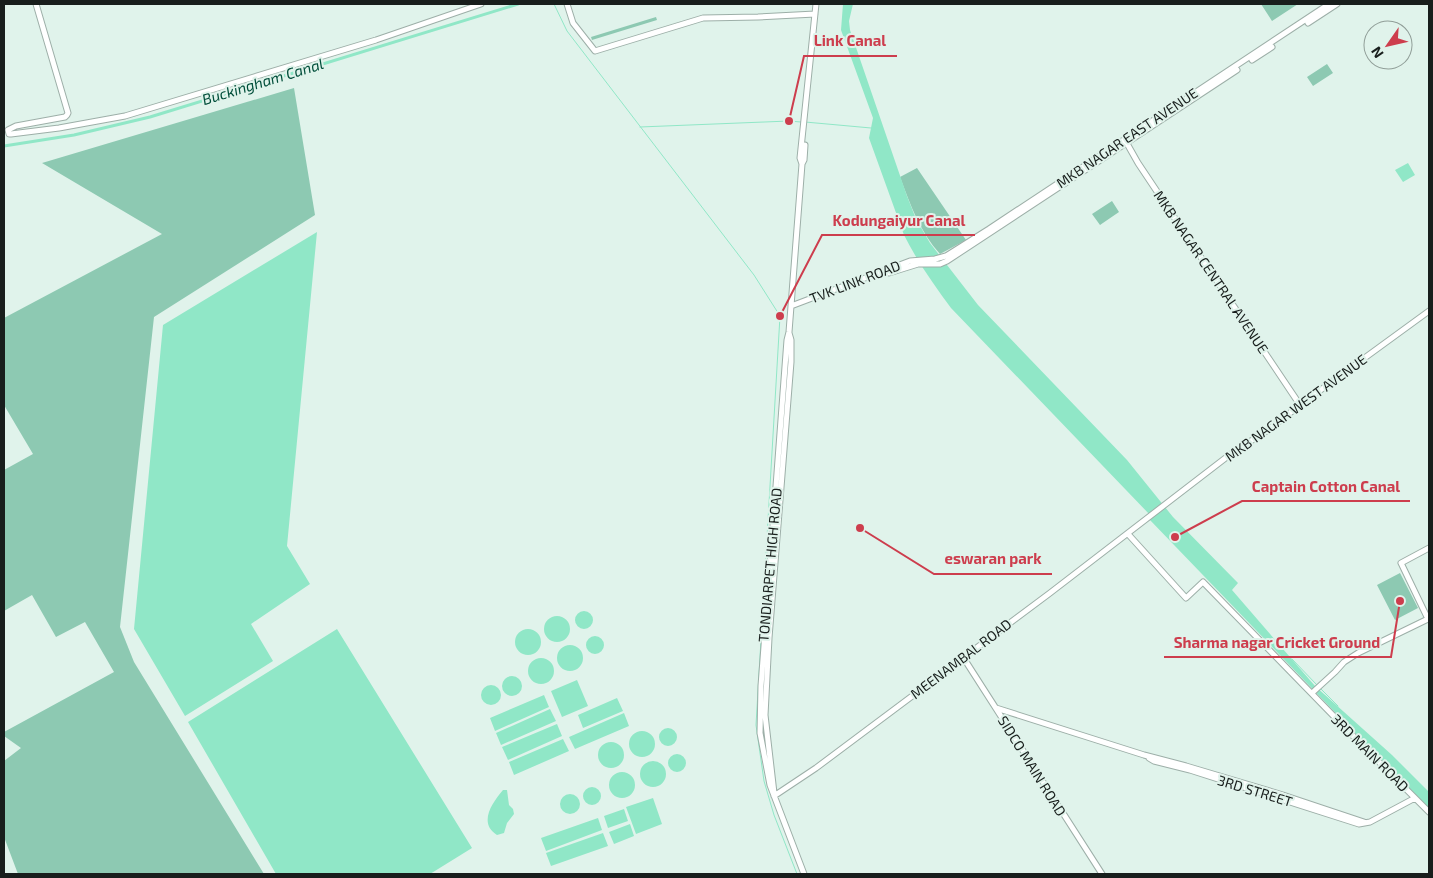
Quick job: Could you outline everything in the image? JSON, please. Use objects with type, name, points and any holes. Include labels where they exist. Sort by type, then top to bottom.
[{"type":"main road","points":[[36,4],[68,115],[16,126],[8,130],[9,134],[60,128],[125,116],[376,40],[481,4]]},
{"type":"main road","points":[[567,4],[573,23],[596,50],[703,18],[724,16],[758,18],[815,14]]},
{"type":"main road","name":"TONDIARPET HIGH ROAD","points":[[804,874],[770,785],[760,733],[761,686],[802,164],[800,158],[805,128],[816,4]]},
{"type":"main road","name":"MKB NAGAR EAST AVENUE","points":[[921,261],[946,256],[972,242],[1329,4]]},
{"type":"main road","name":"MKB NAGAR EAST AVENUE","points":[[1126,140],[1337,4]]},
{"type":"main road","name":"MKB NAGAR CENTRAL AVENUE","points":[[1126,140],[1138,163],[1300,405]]},
{"type":"main road","name":"TVK LINK ROAD","points":[[791,306],[910,261],[921,261]]},
{"type":"main road","name":"MKB NAGAR WEST AVENUE","points":[[1146,520],[1232,453],[1268,430],[1429,311]]},
{"type":"main road","name":"MEENAMBAL ROAD","points":[[774,796],[816,768],[1146,520]]},
{"type":"main road","name":"3RD MAIN ROAD","points":[[1128,534],[1186,598],[1203,582],[1429,812]]},
{"type":"main road","points":[[1313,692],[1344,662],[1358,653],[1428,619],[1401,563],[1429,548]]},
{"type":"main road","name":"SIDCO MAIN ROAD","points":[[963,657],[1102,874]]},
{"type":"main road","name":"3RD STREET","points":[[996,708],[1146,756],[1283,795],[1364,822],[1370,822],[1415,798]]},
{"type":"shaded area","points":[[843,4],[853,4],[849,21],[850,30],[907,196],[916,219],[930,243],[978,305],[1127,460],[1173,517],[1238,583],[1232,590],[1315,686],[1392,755],[1429,792],[1429,810],[1149,519],[1151,516],[951,308],[932,282],[904,235],[869,138],[873,118],[841,30]]},
{"type":"shaded area","points":[[1261,4],[1298,4],[1272,21]]},
{"type":"shaded area","points":[[656,17],[657,20],[592,40],[591,37]]},
{"type":"shaded area","points":[[1327,64],[1333,73],[1313,86],[1307,77]]},
{"type":"shaded area","points":[[294,88],[315,215],[154,317],[120,627],[134,662],[264,874],[18,874],[4,837],[4,761],[21,748],[4,736],[4,732],[114,672],[85,622],[56,637],[32,595],[4,611],[4,470],[33,454],[4,405],[4,318],[162,234],[42,163]]},
{"type":"shaded area","points":[[1408,163],[1415,175],[1403,182],[1395,170]]},
{"type":"shaded area","points":[[917,168],[966,240],[940,254],[921,227],[900,177]]},
{"type":"shaded area","points":[[1112,201],[1119,212],[1100,225],[1092,214]]},
{"type":"shaded area","points":[[317,232],[287,546],[310,584],[251,624],[273,661],[185,716],[134,629],[163,325]]},
{"type":"shaded area","points":[[1400,573],[1418,608],[1395,620],[1377,585]]},
{"type":"shaded area","points":[[580,611],[588,611],[593,616],[591,627],[580,629],[575,624],[575,616]]},
{"type":"shaded area","points":[[557,616],[566,620],[570,629],[566,638],[557,642],[548,638],[544,629],[548,620]]},
{"type":"shaded area","points":[[337,629],[472,848],[430,874],[276,874],[188,722]]},
{"type":"shaded area","points":[[528,629],[537,633],[541,642],[537,651],[528,655],[519,651],[515,642],[519,633]]},
{"type":"shaded area","points":[[591,636],[599,636],[604,641],[602,652],[591,654],[586,649],[586,641]]},
{"type":"shaded area","points":[[570,645],[579,649],[583,658],[579,667],[570,671],[561,667],[557,658],[561,649]]},
{"type":"shaded area","points":[[541,658],[550,662],[554,671],[550,680],[541,684],[532,680],[528,671],[532,662]]},
{"type":"shaded area","points":[[512,676],[519,679],[522,686],[519,693],[512,696],[505,693],[502,686],[505,679]]},
{"type":"shaded area","points":[[577,680],[588,706],[562,717],[551,691]]},
{"type":"shaded area","points":[[491,685],[498,688],[501,695],[498,702],[491,705],[484,702],[481,695],[484,688]]},
{"type":"shaded area","points":[[544,695],[549,707],[495,731],[490,718]]},
{"type":"shaded area","points":[[617,698],[623,711],[583,728],[578,715]]},
{"type":"shaded area","points":[[550,709],[556,721],[501,745],[496,733]]},
{"type":"shaded area","points":[[624,713],[629,726],[575,749],[569,737]]},
{"type":"shaded area","points":[[557,724],[562,736],[508,760],[502,747]]},
{"type":"shaded area","points":[[668,728],[676,733],[677,737],[672,745],[668,746],[660,741],[659,737],[664,729]]},
{"type":"shaded area","points":[[642,731],[651,735],[655,744],[651,753],[642,757],[633,753],[629,744],[633,735]]},
{"type":"shaded area","points":[[563,739],[569,751],[514,775],[509,762]]},
{"type":"shaded area","points":[[611,742],[620,746],[624,755],[620,764],[611,768],[602,764],[598,755],[602,746]]},
{"type":"shaded area","points":[[677,754],[685,759],[686,763],[681,771],[677,772],[669,767],[668,763],[673,755]]},
{"type":"shaded area","points":[[653,761],[662,765],[666,774],[662,783],[653,787],[644,783],[640,774],[644,765]]},
{"type":"shaded area","points":[[622,772],[631,776],[635,785],[631,794],[622,798],[613,794],[609,785],[613,776]]},
{"type":"shaded area","points":[[588,787],[596,787],[601,792],[599,803],[588,805],[583,800],[583,792]]},
{"type":"shaded area","points":[[503,790],[507,790],[509,805],[513,809],[514,814],[507,823],[504,833],[497,835],[488,825],[488,819],[491,807]]},
{"type":"shaded area","points":[[570,794],[577,797],[580,804],[577,811],[570,814],[563,811],[560,804],[563,797]]},
{"type":"shaded area","points":[[653,798],[662,824],[636,834],[626,807]]},
{"type":"shaded area","points":[[624,809],[628,821],[608,828],[604,816]]},
{"type":"shaded area","points":[[598,818],[602,830],[546,851],[541,838]]},
{"type":"shaded area","points":[[630,824],[634,836],[614,844],[609,832]]},
{"type":"shaded area","points":[[603,833],[608,846],[551,866],[546,853]]},
{"type":"waterway","name":"Buckingham Canal","points":[[4,146],[74,135],[150,117],[518,4]]},
{"type":"waterway","points":[[554,4],[567,31],[754,275],[780,316],[756,725],[764,781],[774,815],[797,874]]},
{"type":"waterway","points":[[640,127],[801,122]]},
{"type":"waterway","points":[[805,122],[871,128]]},
{"type":"waterway","points":[[1292,659],[1317,685]]},
{"type":"waterway","points":[[1320,688],[1338,706]]},
{"type":"place","name":"Link Canal","points":[[789,121]]},
{"type":"place","name":"Kodungaiyur Canal","points":[[780,316]]},
{"type":"place","name":"eswaran park","points":[[860,528]]},
{"type":"place","name":"Captain Cotton Canal","points":[[1175,537]]},
{"type":"place","name":"Sharma nagar Cricket Ground","points":[[1400,601]]}]
